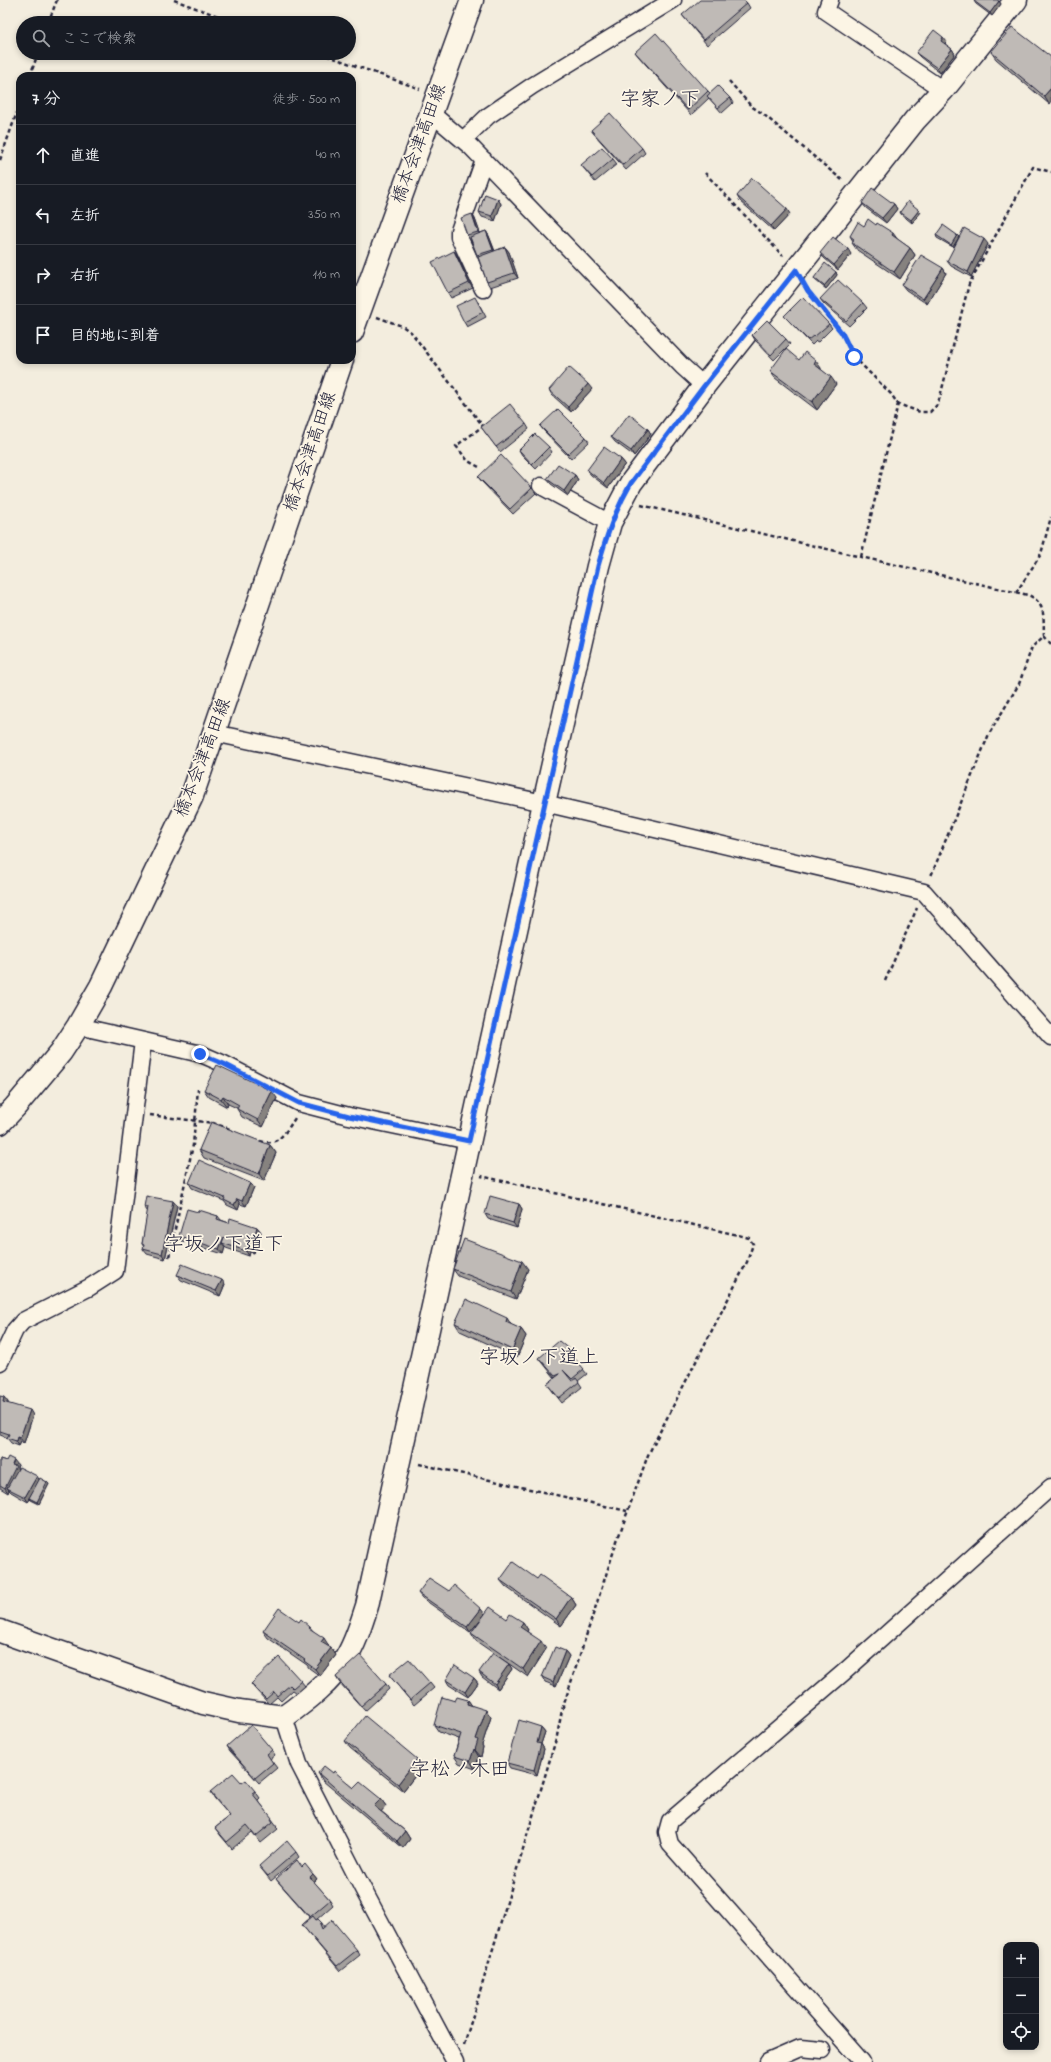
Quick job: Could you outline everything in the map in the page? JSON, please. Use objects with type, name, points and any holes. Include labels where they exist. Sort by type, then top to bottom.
[{"type":"street","name":"橋本会津高田線","points":[[356,321],[472,0]]},
{"type":"street","points":[[463,140],[488,116],[532,86],[673,0]]},
{"type":"street","points":[[0,1631],[203,1703],[239,1712],[284,1717],[324,1683],[346,1658],[358,1634],[367,1606],[544,803],[598,566],[610,524],[631,483],[704,386],[915,120],[943,90],[1016,0]]},
{"type":"street","points":[[825,4],[943,90]]},
{"type":"street","points":[[434,104],[463,140],[682,366],[704,386]]},
{"type":"street","points":[[483,289],[459,237],[459,231],[484,160]]},
{"type":"street","name":"橋本会津高田線","points":[[0,1122],[15,1107],[61,1052],[78,1026],[101,986],[192,796],[341,364]]},
{"type":"street","points":[[541,486],[610,524]]},
{"type":"street","points":[[214,734],[544,803],[924,892],[1051,1037]]},
{"type":"street","points":[[78,1026],[200,1054],[304,1105],[469,1141]]},
{"type":"street","points":[[0,1362],[15,1330],[23,1321],[90,1287],[115,1271],[142,1041]]},
{"type":"street","points":[[862,2062],[670,1844],[667,1832],[670,1822],[843,1674],[1051,1487]]},
{"type":"street","points":[[284,1717],[299,1764],[363,1889],[454,2060]]},
{"type":"street","points":[[768,2062],[800,2048],[819,2056],[839,2036]]},
{"type":"path","points":[[50,16],[56,0]]},
{"type":"path","points":[[174,0],[218,16]]},
{"type":"path","points":[[31,72],[36,60]]},
{"type":"path","points":[[336,60],[434,104]]},
{"type":"path","points":[[729,81],[751,106],[763,114],[858,193]]},
{"type":"path","points":[[0,160],[16,115]]},
{"type":"path","points":[[705,173],[796,270],[808,291],[842,333],[854,357],[892,394],[898,404],[920,412],[930,412],[937,405],[969,284],[1033,167],[1051,172]]},
{"type":"path","points":[[360,310],[402,326],[411,332],[483,426],[456,446],[468,461],[479,467]]},
{"type":"path","points":[[860,557],[898,404]]},
{"type":"path","points":[[621,500],[1036,598],[1044,609],[1044,636],[1051,644]]},
{"type":"path","points":[[1016,593],[1041,554],[1051,517]]},
{"type":"path","points":[[885,981],[990,734],[1019,684],[1032,647],[1044,636]]},
{"type":"path","points":[[169,1257],[193,1145],[198,1088]]},
{"type":"path","points":[[255,1139],[268,1144],[280,1139],[304,1105]]},
{"type":"path","points":[[134,1114],[213,1123],[236,1132]]},
{"type":"path","points":[[454,2060],[465,2044],[558,1736],[562,1710],[627,1511],[648,1456],[747,1262],[753,1244],[749,1238],[742,1236],[463,1172]]},
{"type":"path","points":[[398,1460],[627,1511]]},
{"type":"building","points":[[700,0],[744,0],[747,3],[704,40],[682,15]]},
{"type":"building","points":[[974,1],[999,1],[990,13]]},
{"type":"building","points":[[1012,27],[1051,57],[1051,88],[1044,96],[991,52]]},
{"type":"building","points":[[934,30],[943,37],[941,41],[952,49],[937,68],[916,53]]},
{"type":"building","points":[[656,33],[708,91],[688,110],[635,52]]},
{"type":"building","points":[[718,86],[730,98],[718,108],[707,96]]},
{"type":"building","points":[[610,113],[642,148],[623,165],[591,130]]},
{"type":"building","points":[[602,147],[613,159],[592,177],[581,165]]},
{"type":"building","points":[[752,178],[787,209],[771,226],[737,196]]},
{"type":"building","points":[[872,188],[894,204],[882,218],[862,203]]},
{"type":"building","points":[[485,194],[498,199],[492,216],[479,212]]},
{"type":"building","points":[[908,201],[919,210],[911,220],[900,212]]},
{"type":"building","points":[[472,214],[478,232],[467,235],[461,218]]},
{"type":"building","points":[[868,219],[876,225],[877,223],[893,233],[892,235],[910,248],[894,272],[852,243],[854,239],[850,236],[858,222],[864,226]]},
{"type":"building","points":[[943,225],[957,235],[951,245],[936,235]]},
{"type":"building","points":[[964,228],[984,239],[968,272],[947,261]]},
{"type":"building","points":[[486,231],[493,250],[477,255],[470,237]]},
{"type":"building","points":[[833,237],[848,249],[834,265],[820,253]]},
{"type":"building","points":[[505,247],[514,273],[487,282],[478,257]]},
{"type":"building","points":[[454,251],[469,283],[448,293],[432,262]]},
{"type":"building","points":[[921,255],[943,268],[923,299],[902,285]]},
{"type":"building","points":[[825,263],[836,272],[824,286],[814,278]]},
{"type":"building","points":[[838,280],[863,303],[846,321],[820,299]]},
{"type":"building","points":[[475,297],[483,312],[464,322],[456,306]]},
{"type":"building","points":[[803,297],[829,324],[814,337],[813,336],[808,340],[784,316]]},
{"type":"building","points":[[767,320],[786,339],[771,355],[752,335]]},
{"type":"building","points":[[786,349],[799,360],[805,352],[816,361],[814,364],[831,377],[812,402],[770,371]]},
{"type":"building","points":[[569,367],[588,384],[568,407],[549,390]]},
{"type":"building","points":[[510,404],[526,424],[496,447],[481,427]]},
{"type":"building","points":[[558,409],[586,437],[568,454],[540,426]]},
{"type":"building","points":[[629,414],[648,429],[631,451],[611,437]]},
{"type":"building","points":[[535,434],[549,447],[532,464],[519,450]]},
{"type":"building","points":[[604,447],[621,459],[604,483],[587,470]]},
{"type":"building","points":[[501,455],[532,488],[510,509],[478,477]]},
{"type":"building","points":[[558,464],[575,475],[564,491],[547,479]]},
{"type":"building","points":[[217,1065],[272,1091],[258,1120],[237,1109],[239,1105],[223,1096],[221,1099],[204,1090]]},
{"type":"building","points":[[211,1122],[270,1145],[259,1174],[199,1150]]},
{"type":"building","points":[[199,1160],[250,1183],[242,1201],[237,1199],[234,1205],[224,1200],[225,1198],[189,1183]]},
{"type":"building","points":[[146,1196],[173,1201],[162,1254],[143,1249],[144,1245],[142,1244],[148,1207],[144,1207]]},
{"type":"building","points":[[490,1196],[519,1204],[513,1223],[485,1214]]},
{"type":"building","points":[[187,1209],[198,1212],[199,1210],[218,1216],[217,1219],[229,1223],[230,1218],[257,1227],[251,1248],[247,1247],[246,1251],[222,1243],[224,1237],[219,1249],[179,1236]]},
{"type":"building","points":[[464,1239],[522,1261],[511,1292],[453,1269]]},
{"type":"building","points":[[182,1264],[222,1280],[216,1291],[177,1275]]},
{"type":"building","points":[[466,1299],[507,1318],[506,1322],[521,1329],[512,1350],[455,1323]]},
{"type":"building","points":[[559,1341],[571,1351],[569,1352],[584,1369],[572,1379],[563,1370],[572,1381],[576,1378],[579,1382],[559,1398],[547,1384],[560,1374],[555,1376],[539,1358]]},
{"type":"building","points":[[0,1396],[4,1397],[3,1402],[30,1410],[20,1438],[17,1437],[16,1441],[7,1438],[9,1434],[0,1431]]},
{"type":"building","points":[[8,1457],[14,1460],[12,1465],[16,1466],[5,1488],[0,1485],[0,1459],[6,1461]]},
{"type":"building","points":[[19,1467],[37,1476],[25,1497],[7,1488]]},
{"type":"building","points":[[40,1478],[47,1482],[37,1502],[29,1498]]},
{"type":"building","points":[[513,1562],[537,1579],[540,1575],[571,1597],[556,1619],[500,1580]]},
{"type":"building","points":[[429,1578],[449,1591],[454,1585],[481,1609],[467,1627],[418,1593]]},
{"type":"building","points":[[490,1607],[507,1619],[510,1614],[523,1622],[520,1627],[541,1641],[523,1669],[471,1633]]},
{"type":"building","points":[[279,1608],[299,1622],[301,1619],[310,1627],[309,1628],[324,1638],[321,1642],[331,1648],[315,1669],[304,1661],[305,1660],[263,1631]]},
{"type":"building","points":[[555,1647],[565,1651],[553,1682],[542,1677]]},
{"type":"building","points":[[493,1653],[509,1664],[495,1684],[479,1672]]},
{"type":"building","points":[[360,1655],[386,1684],[361,1706],[336,1677]]},
{"type":"building","points":[[279,1657],[301,1681],[293,1688],[290,1685],[277,1696],[274,1692],[266,1699],[251,1684]]},
{"type":"building","points":[[409,1659],[430,1683],[410,1700],[389,1675]]},
{"type":"building","points":[[455,1665],[474,1678],[465,1692],[446,1680]]},
{"type":"building","points":[[442,1697],[455,1701],[457,1697],[468,1700],[467,1704],[486,1710],[476,1739],[478,1740],[475,1750],[474,1749],[470,1761],[454,1756],[461,1734],[434,1725]]},
{"type":"building","points":[[365,1716],[417,1759],[398,1784],[345,1741]]},
{"type":"building","points":[[519,1720],[541,1727],[537,1743],[541,1744],[534,1770],[507,1763]]},
{"type":"building","points":[[251,1725],[272,1750],[267,1754],[273,1763],[255,1778],[227,1746]]},
{"type":"building","points":[[324,1766],[333,1773],[334,1771],[354,1788],[360,1782],[381,1799],[374,1806],[405,1831],[397,1841],[318,1773]]},
{"type":"building","points":[[233,1773],[242,1783],[246,1780],[255,1791],[252,1793],[272,1818],[271,1819],[273,1822],[256,1836],[247,1825],[227,1842],[215,1828],[230,1816],[210,1792]]},
{"type":"building","points":[[287,1841],[296,1852],[268,1876],[259,1866]]},
{"type":"building","points":[[297,1860],[302,1867],[305,1864],[313,1874],[310,1877],[330,1900],[310,1917],[276,1879]]},
{"type":"building","points":[[313,1916],[316,1920],[318,1919],[322,1923],[320,1924],[322,1929],[332,1920],[357,1950],[337,1966],[302,1925]]},
{"type":"district","name":"字家ノ下","points":[[660,100]]},
{"type":"district","name":"字坂ノ下道下","points":[[224,1245]]},
{"type":"district","name":"字坂ノ下道上","points":[[539,1358]]},
{"type":"district","name":"字松ノ木田","points":[[460,1770]]},
{"type":"route","points":[[200,1054],[224,1064],[299,1103],[349,1116],[469,1141],[598,566],[610,524],[621,500],[631,483],[704,386],[796,270],[815,301],[842,333],[854,357]]}]
